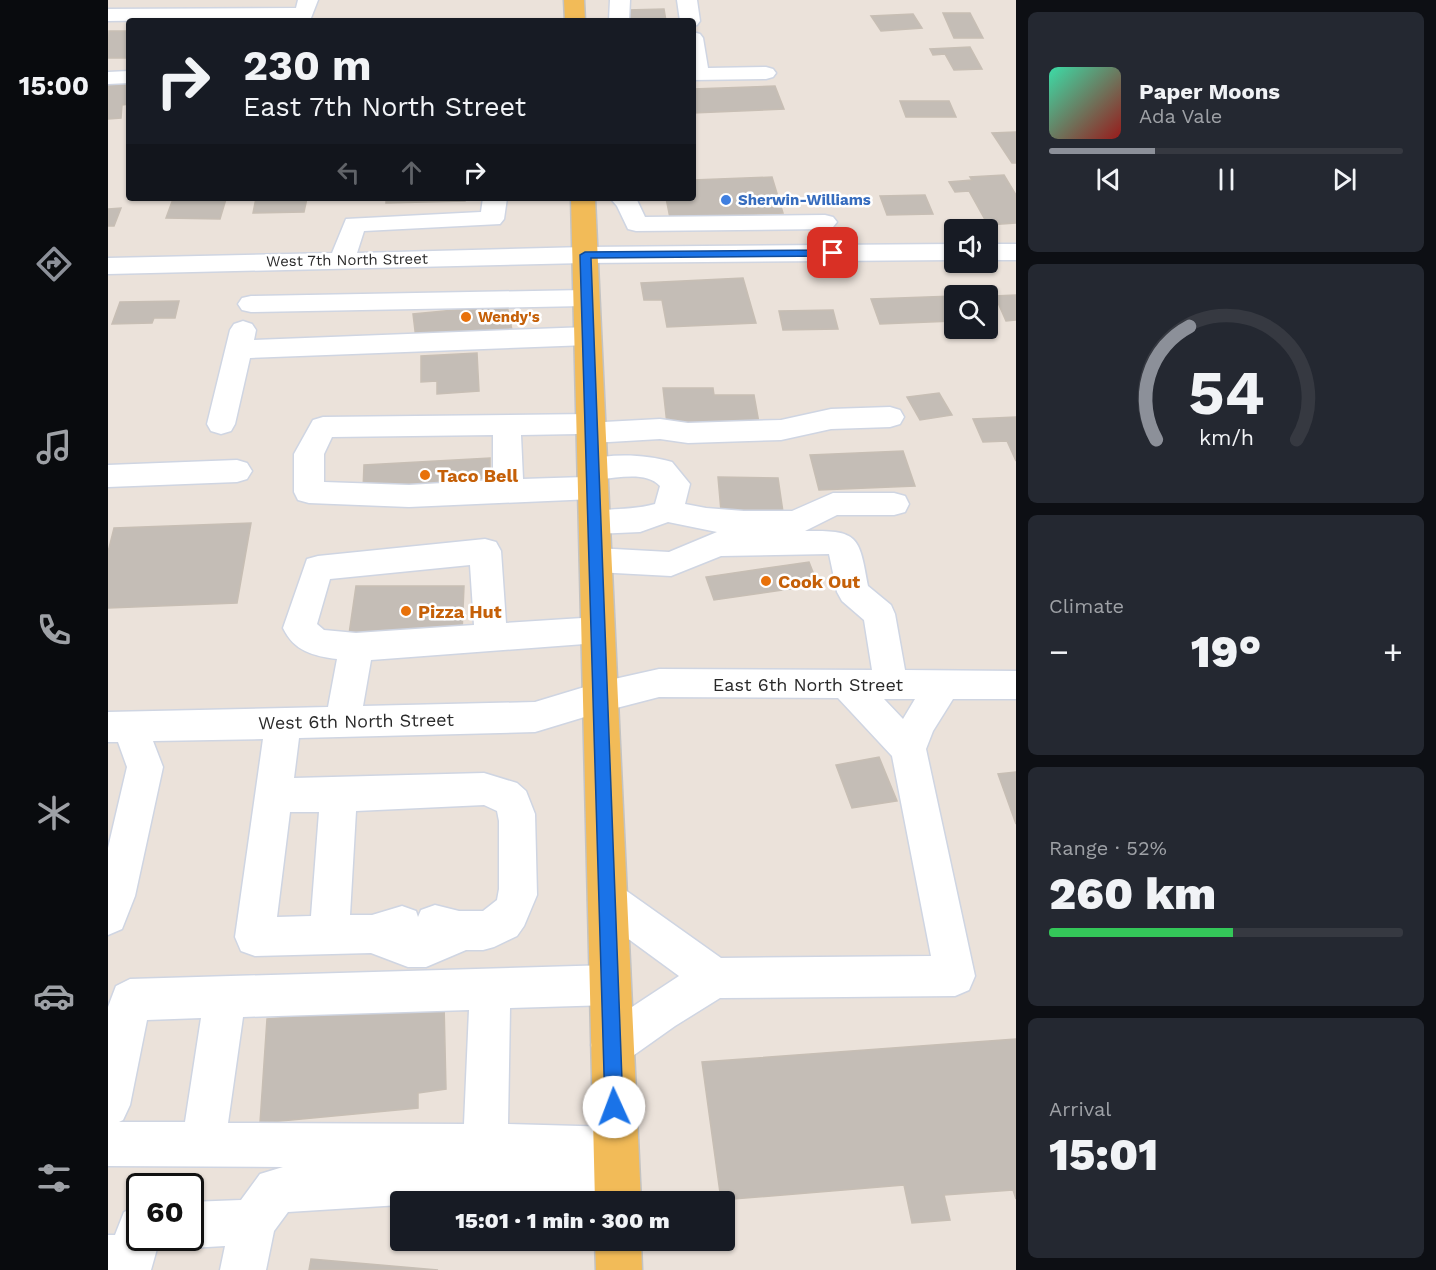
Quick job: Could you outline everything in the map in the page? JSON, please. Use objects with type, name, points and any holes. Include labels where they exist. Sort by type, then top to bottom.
[{"type":"main road","points":[[574,0],[575,18]]},
{"type":"main road","points":[[583,201],[617,1174]]},
{"type":"main road","points":[[618,1251],[619,1270]]},
{"type":"street","points":[[108,0],[156,0]]},
{"type":"street","points":[[108,15],[304,14],[308,0]]},
{"type":"street","points":[[619,18],[620,0]]},
{"type":"street","points":[[687,0],[690,18]]},
{"type":"street","points":[[696,74],[766,72]]},
{"type":"street","points":[[108,78],[126,77]]},
{"type":"street","points":[[818,198],[833,253]]},
{"type":"street","points":[[361,224],[364,201]]},
{"type":"street","points":[[342,261],[354,224],[492,219],[495,201]]},
{"type":"street","points":[[626,201],[636,224],[825,222]]},
{"type":"street","name":"West 7th North Street","points":[[108,266],[585,255],[944,252]]},
{"type":"street","points":[[998,252],[1016,252]]},
{"type":"street","points":[[221,424],[262,262]]},
{"type":"street","points":[[251,304],[585,298]]},
{"type":"street","points":[[238,350],[588,336]]},
{"type":"street","points":[[890,417],[831,419],[781,430],[688,433],[669,430],[507,424],[323,427],[309,454],[309,492],[409,496],[508,490],[593,479],[636,466],[662,470],[672,498],[706,520],[796,522],[833,504],[894,504]]},
{"type":"street","points":[[507,424],[508,490]]},
{"type":"street","points":[[669,430],[672,498]]},
{"type":"street","points":[[108,476],[237,471]]},
{"type":"street","points":[[595,522],[640,520],[672,498]]},
{"type":"street","points":[[596,560],[671,564],[718,544],[836,542],[846,550],[853,592],[879,614],[891,685]]},
{"type":"street","points":[[491,637],[485,551],[318,568],[299,628],[316,643],[356,647],[598,630]]},
{"type":"street","points":[[343,721],[356,647]]},
{"type":"street","name":"East 6th North Street","points":[[601,697],[659,683],[1016,685]]},
{"type":"street","points":[[612,1045],[660,1011],[715,978],[955,976],[908,750],[872,709],[846,684]]},
{"type":"street","points":[[908,750],[918,724],[943,685]]},
{"type":"street","name":"West 6th North Street","points":[[119,726],[535,717],[601,697]]},
{"type":"street","points":[[275,795],[339,795],[484,789],[504,794],[513,803],[516,818],[517,898],[507,920],[486,931],[417,929],[255,937],[283,723]]},
{"type":"street","points":[[108,916],[116,896],[145,767],[119,726]]},
{"type":"street","points":[[329,935],[339,795]]},
{"type":"street","points":[[607,900],[715,978]]},
{"type":"street","points":[[108,1106],[130,1000],[610,985]]},
{"type":"street","points":[[485,1146],[490,989]]},
{"type":"street","points":[[203,1145],[225,998]]},
{"type":"street","points":[[108,1144],[485,1146],[617,1174]]},
{"type":"street","points":[[243,1270],[253,1222],[276,1191],[617,1174]]},
{"type":"street","points":[[204,1224],[253,1222]]},
{"type":"building","points":[[664,9],[666,18],[628,18],[627,10]]},
{"type":"building","points":[[943,13],[970,13],[983,38],[954,38]]},
{"type":"building","points":[[913,14],[922,28],[881,31],[871,16]]},
{"type":"building","points":[[109,31],[126,31],[126,58],[108,58]]},
{"type":"building","points":[[970,47],[982,69],[954,70],[945,54],[933,55],[930,49]]},
{"type":"building","points":[[126,83],[126,104],[122,105],[121,118],[108,119],[108,84]]},
{"type":"building","points":[[775,86],[784,109],[696,113],[696,89]]},
{"type":"building","points":[[900,101],[949,101],[956,117],[906,117]]},
{"type":"building","points":[[1016,132],[1016,163],[1012,163],[992,133]]},
{"type":"building","points":[[1004,175],[1016,195],[1016,223],[998,224],[998,219],[985,219],[969,191],[955,192],[949,182],[972,180],[970,177]]},
{"type":"building","points":[[772,177],[783,213],[670,218],[667,201],[696,201],[696,180]]},
{"type":"building","points":[[925,195],[933,214],[887,215],[880,196]]},
{"type":"building","points":[[172,201],[225,201],[220,219],[166,218]]},
{"type":"building","points":[[255,201],[306,201],[304,212],[253,213]]},
{"type":"building","points":[[386,201],[465,201],[386,203]]},
{"type":"building","points":[[121,208],[114,226],[108,226],[108,209]]},
{"type":"building","points":[[743,278],[756,323],[667,327],[662,300],[644,300],[641,283]]},
{"type":"building","points":[[1016,295],[1016,320],[1006,321],[998,303],[998,296]]},
{"type":"building","points":[[944,296],[944,321],[880,324],[871,299]]},
{"type":"building","points":[[179,301],[175,318],[154,318],[152,323],[112,324],[120,302]]},
{"type":"building","points":[[507,305],[512,330],[416,339],[413,314]]},
{"type":"building","points":[[833,310],[838,329],[783,330],[779,311]]},
{"type":"building","points":[[477,353],[479,391],[437,394],[437,381],[421,382],[421,356]]},
{"type":"building","points":[[663,388],[713,388],[714,395],[754,395],[759,423],[667,424]]},
{"type":"building","points":[[939,393],[952,415],[920,420],[907,397]]},
{"type":"building","points":[[1016,417],[1016,461],[1007,441],[983,442],[973,419]]},
{"type":"building","points":[[903,451],[915,486],[819,490],[810,455]]},
{"type":"building","points":[[490,458],[490,479],[468,480],[469,485],[363,490],[364,465]]},
{"type":"building","points":[[718,477],[778,478],[783,512],[721,511]]},
{"type":"building","points":[[251,523],[237,603],[108,608],[108,552],[114,528]]},
{"type":"building","points":[[809,562],[818,585],[714,600],[706,577]]},
{"type":"building","points":[[356,586],[464,586],[462,633],[349,634]]},
{"type":"building","points":[[879,757],[897,801],[852,808],[836,765]]},
{"type":"building","points":[[1016,772],[1016,824],[998,774]]},
{"type":"building","points":[[444,1003],[446,1089],[418,1093],[418,1108],[260,1123],[267,1019]]},
{"type":"building","points":[[1016,1039],[1016,1199],[1013,1190],[944,1195],[950,1220],[912,1223],[904,1185],[735,1199],[735,1191],[720,1191],[702,1062]]},
{"type":"building","points":[[311,1259],[438,1270],[309,1270]]},
{"type":"place","name":"Sherwin-Williams","points":[[726,200]]},
{"type":"place","name":"Wendy's","points":[[466,317]]},
{"type":"place","name":"Taco Bell","points":[[425,475]]},
{"type":"place","name":"Cook Out","points":[[766,581]]},
{"type":"place","name":"Pizza Hut","points":[[406,611]]},
{"type":"route","points":[[614,1107],[585,255],[833,253]]}]
